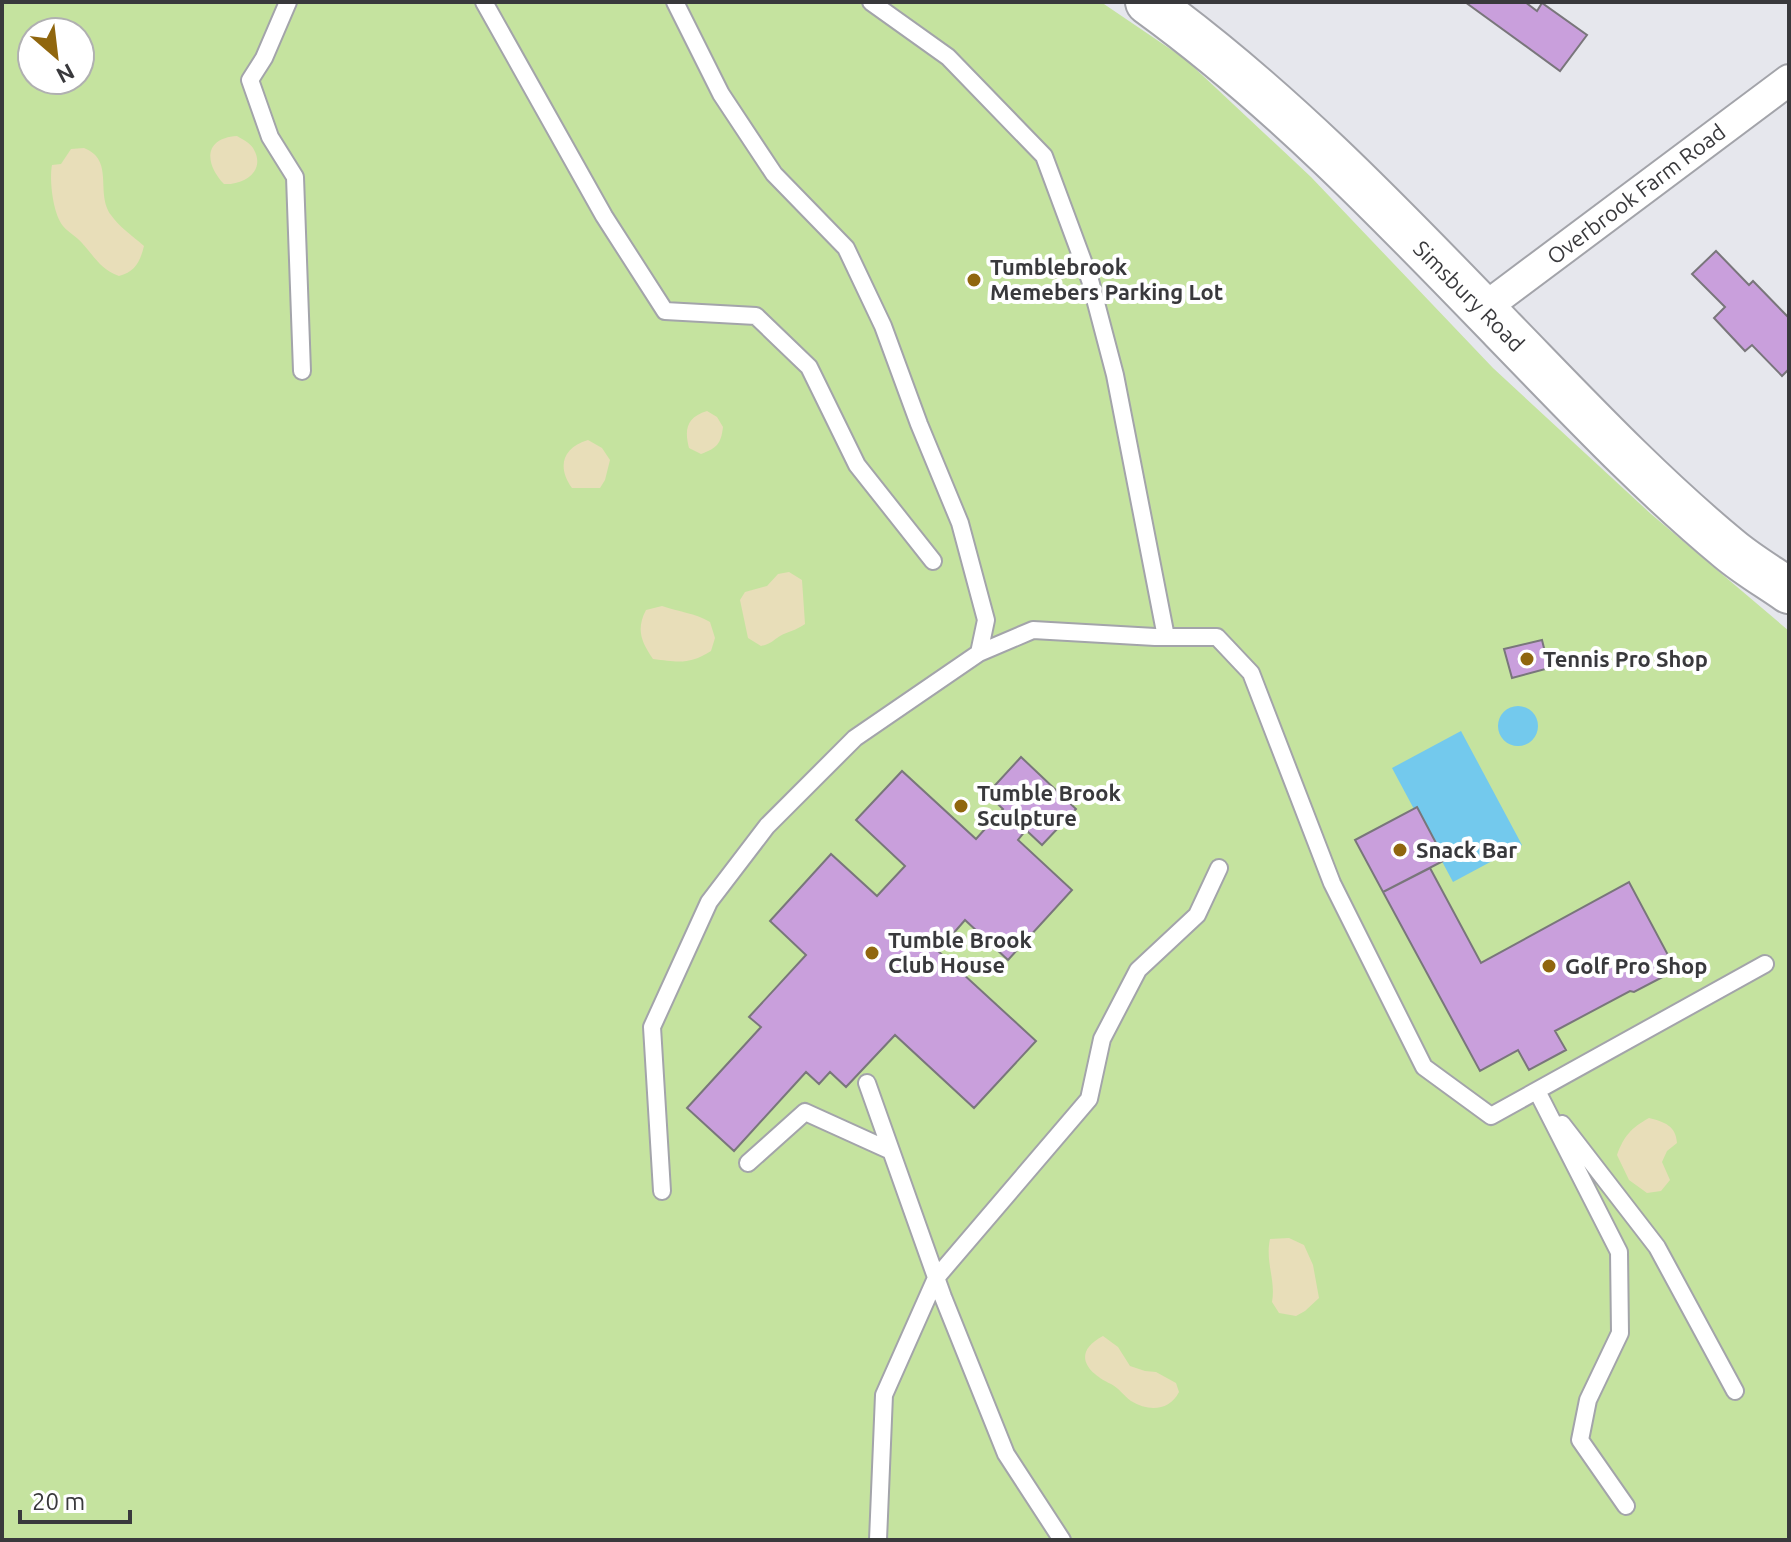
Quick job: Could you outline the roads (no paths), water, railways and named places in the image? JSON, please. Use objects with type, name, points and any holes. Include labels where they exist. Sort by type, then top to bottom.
[{"type":"main road","name":"Simsbury Road","points":[[1148,2],[1264,93],[1483,309],[1637,468],[1732,551],[1789,591]]},
{"type":"street","name":"Overbrook Farm Road","points":[[1483,309],[1789,80]]},
{"type":"lane","points":[[288,2],[264,58],[250,80],[270,137],[295,177],[302,371]]},
{"type":"lane","points":[[484,2],[604,216],[665,311],[756,316],[809,367],[857,465],[933,561]]},
{"type":"lane","points":[[675,2],[721,94],[774,174],[846,248],[883,326],[960,523],[986,620],[979,653]]},
{"type":"lane","points":[[871,2],[948,57],[1044,156],[1090,280],[1115,375],[1166,637]]},
{"type":"lane","points":[[662,1191],[652,1027],[709,902],[767,826],[855,738],[979,653],[1033,630],[1217,637],[1251,673],[1332,883],[1424,1067],[1491,1116],[1765,964]]},
{"type":"lane","points":[[878,1540],[884,1395],[936,1278],[1089,1099],[1102,1039],[1138,970],[1197,915],[1219,868]]},
{"type":"lane","points":[[867,1083],[936,1278],[1006,1454],[1062,1540]]},
{"type":"lane","points":[[1537,1091],[1657,1247],[1735,1391]]},
{"type":"lane","points":[[1537,1091],[1619,1252],[1620,1333],[1588,1400],[1580,1440],[1626,1506]]},
{"type":"lane","points":[[748,1163],[805,1112],[891,1151]]},
{"type":"water","points":[[1518,706],[1532,712],[1538,726],[1532,740],[1518,746],[1504,740],[1498,726],[1504,712]]},
{"type":"water","points":[[1461,731],[1522,845],[1453,882],[1392,768]]},
{"type":"place","name":"Tumblebrook Memebers Parking Lot","points":[[974,280]]},
{"type":"place","name":"Tennis Pro Shop","points":[[1527,659]]},
{"type":"place","name":"Tumble Brook Sculpture","points":[[961,806]]},
{"type":"place","name":"Snack Bar","points":[[1400,850]]},
{"type":"place","name":"Tumble Brook Club House","points":[[872,953]]},
{"type":"place","name":"Golf Pro Shop","points":[[1549,966]]}]
